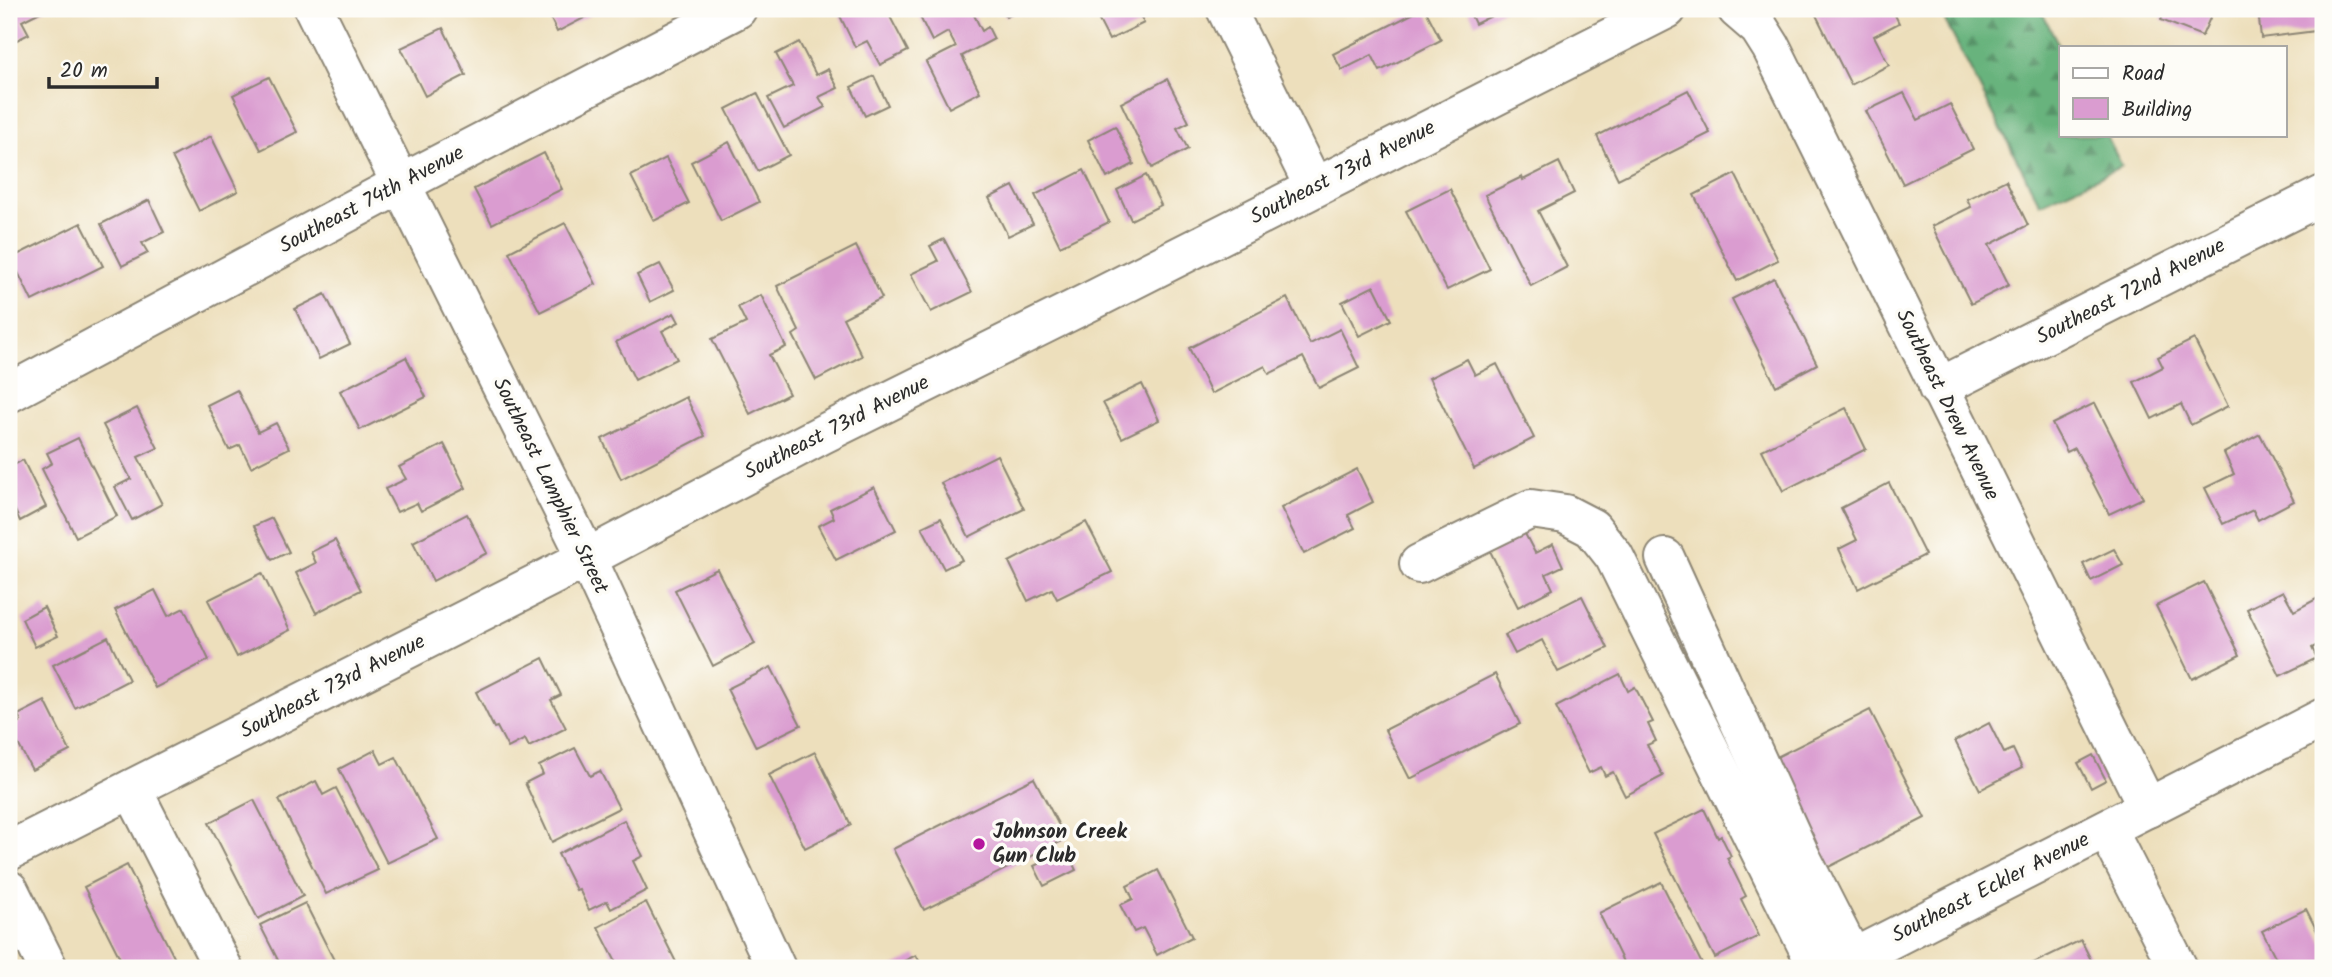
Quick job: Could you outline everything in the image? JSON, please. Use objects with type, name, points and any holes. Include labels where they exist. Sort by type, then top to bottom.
[{"type":"street","name":"Southeast Lamphier Street","points":[[314,9],[587,558],[775,968]]},
{"type":"street","name":"Southeast 74th Avenue","points":[[9,393],[737,9]]},
{"type":"street","points":[[1226,9],[1314,187]]},
{"type":"street","name":"Southeast 73rd Avenue","points":[[9,851],[587,558],[823,434],[1667,9]]},
{"type":"street","name":"Southeast Drew Avenue","points":[[1738,9],[1759,28],[1771,47],[2148,808]]},
{"type":"street","name":"Southeast 72nd Avenue","points":[[1938,388],[2323,195]]},
{"type":"street","points":[[1419,564],[1531,509],[1565,514],[1592,528],[1614,556],[1835,965]]},
{"type":"street","points":[[1665,558],[1766,782],[1835,965]]},
{"type":"street","name":"Southeast Eckler Avenue","points":[[1835,965],[2323,718]]},
{"type":"street","points":[[132,789],[223,968]]},
{"type":"street","points":[[2107,829],[2178,968]]},
{"type":"street","points":[[9,890],[48,968]]},
{"type":"green space","points":[[1939,9],[2040,9],[2059,46],[2059,136],[2107,136],[2122,166],[2040,204]]},
{"type":"building","points":[[9,9],[46,9],[22,21],[29,34],[13,42],[9,33]]},
{"type":"building","points":[[546,9],[591,9],[594,13],[557,32]]},
{"type":"building","points":[[854,9],[886,9],[908,51],[880,65],[867,41],[855,47],[840,16]]},
{"type":"building","points":[[916,9],[971,9],[982,31],[988,27],[994,39],[962,56],[980,92],[949,108],[926,62],[956,47],[948,32],[932,41]]},
{"type":"building","points":[[1001,9],[1023,9],[1006,17]]},
{"type":"building","points":[[1093,9],[1137,9],[1144,23],[1109,40]]},
{"type":"building","points":[[1425,9],[1441,40],[1380,71],[1372,55],[1342,70],[1333,54]]},
{"type":"building","points":[[1468,9],[1506,9],[1475,24]]},
{"type":"building","points":[[1813,9],[1892,9],[1899,23],[1874,36],[1889,65],[1851,85]]},
{"type":"building","points":[[2165,9],[2214,9],[2202,36],[2161,20]]},
{"type":"building","points":[[2258,9],[2323,9],[2323,30],[2261,38]]},
{"type":"building","points":[[443,28],[466,75],[425,96],[401,48]]},
{"type":"building","points":[[799,42],[816,75],[828,69],[838,88],[819,97],[825,107],[784,128],[768,98],[793,86],[776,54]]},
{"type":"building","points":[[874,76],[888,105],[865,116],[851,87]]},
{"type":"building","points":[[269,77],[297,132],[261,150],[233,95]]},
{"type":"building","points":[[1167,79],[1189,122],[1177,128],[1188,149],[1152,168],[1121,103]]},
{"type":"building","points":[[1688,90],[1710,133],[1618,179],[1597,136]]},
{"type":"building","points":[[757,93],[789,155],[758,171],[726,109]]},
{"type":"building","points":[[1904,93],[1918,120],[1950,104],[1973,149],[1903,184],[1866,111]]},
{"type":"building","points":[[1115,126],[1134,164],[1107,178],[1088,140]]},
{"type":"building","points":[[211,136],[238,191],[199,211],[172,157]]},
{"type":"building","points":[[729,142],[759,202],[721,221],[691,162]]},
{"type":"building","points":[[544,153],[562,189],[492,224],[474,189]]},
{"type":"building","points":[[666,158],[689,203],[654,221],[631,176]]},
{"type":"building","points":[[1559,162],[1574,193],[1538,211],[1567,267],[1531,286],[1485,195]]},
{"type":"building","points":[[1084,170],[1109,222],[1060,246],[1035,195]]},
{"type":"building","points":[[1735,174],[1778,260],[1737,281],[1694,195]]},
{"type":"building","points":[[1146,175],[1161,205],[1131,220],[1117,190]]},
{"type":"building","points":[[2006,180],[2028,225],[1989,245],[2009,285],[1971,304],[1932,226],[1971,207],[1967,199]]},
{"type":"building","points":[[1013,186],[1033,224],[1008,236],[989,198]]},
{"type":"building","points":[[1450,189],[1490,269],[1447,290],[1406,211]]},
{"type":"building","points":[[149,200],[164,232],[142,243],[148,253],[122,266],[101,224]]},
{"type":"building","points":[[81,223],[103,266],[32,301],[11,258]]},
{"type":"building","points":[[565,223],[596,284],[540,312],[509,252]]},
{"type":"building","points":[[944,239],[972,292],[931,312],[911,274],[938,261],[930,246]]},
{"type":"building","points":[[856,246],[882,298],[843,318],[862,356],[816,380],[793,335],[799,331],[777,286]]},
{"type":"building","points":[[660,264],[674,290],[650,302],[637,275]]},
{"type":"building","points":[[1774,278],[1817,364],[1776,386],[1732,299]]},
{"type":"building","points":[[1374,286],[1391,320],[1359,336],[1342,302]]},
{"type":"building","points":[[325,294],[350,344],[319,359],[295,309]]},
{"type":"building","points":[[761,295],[786,347],[769,355],[789,394],[750,414],[712,339],[746,323],[738,307]]},
{"type":"building","points":[[1287,298],[1310,344],[1340,329],[1359,368],[1319,388],[1303,357],[1269,374],[1265,366],[1211,394],[1189,348]]},
{"type":"building","points":[[674,313],[679,322],[662,331],[677,359],[635,380],[616,342]]},
{"type":"building","points":[[2194,339],[2228,406],[2191,425],[2181,404],[2152,419],[2134,382],[2163,367],[2158,357]]},
{"type":"building","points":[[406,357],[426,397],[360,430],[340,391]]},
{"type":"building","points":[[1467,359],[1475,375],[1497,364],[1534,438],[1474,469],[1429,378]]},
{"type":"building","points":[[1142,384],[1159,420],[1122,438],[1103,403]]},
{"type":"building","points":[[237,390],[258,432],[276,423],[289,448],[251,467],[240,445],[229,450],[207,405]]},
{"type":"building","points":[[686,397],[705,436],[621,479],[602,439]]},
{"type":"building","points":[[2095,403],[2143,498],[2109,514],[2075,448],[2067,452],[2052,424]]},
{"type":"building","points":[[137,408],[158,448],[138,457],[162,504],[132,520],[115,487],[131,479],[103,425]]},
{"type":"building","points":[[1846,408],[1866,449],[1783,491],[1762,450]]},
{"type":"building","points":[[2260,434],[2294,501],[2258,520],[2253,510],[2223,524],[2205,488],[2234,474],[2224,453]]},
{"type":"building","points":[[78,438],[117,516],[76,537],[42,469],[52,463],[47,453]]},
{"type":"building","points":[[444,444],[466,488],[421,511],[417,503],[397,512],[385,489],[406,479],[399,467]]},
{"type":"building","points":[[997,455],[1024,509],[969,537],[941,483]]},
{"type":"building","points":[[23,460],[46,507],[20,521],[9,498],[9,468]]},
{"type":"building","points":[[1357,469],[1373,502],[1348,515],[1355,528],[1304,554],[1281,508]]},
{"type":"building","points":[[1889,483],[1925,555],[1858,589],[1839,549],[1857,540],[1841,508]]},
{"type":"building","points":[[874,487],[896,530],[836,560],[818,526],[834,518],[830,509]]},
{"type":"building","points":[[467,514],[487,553],[433,581],[413,542]]},
{"type":"building","points":[[272,518],[289,552],[272,560],[254,526]]},
{"type":"building","points":[[941,518],[962,560],[944,569],[922,527]]},
{"type":"building","points":[[1086,522],[1112,572],[1057,599],[1052,589],[1028,601],[1009,562]]},
{"type":"building","points":[[1522,528],[1535,553],[1553,544],[1563,566],[1546,574],[1553,589],[1518,607],[1487,545]]},
{"type":"building","points":[[335,540],[361,590],[316,613],[296,573],[316,563],[311,552]]},
{"type":"building","points":[[2114,549],[2123,565],[2091,581],[2083,564]]},
{"type":"building","points":[[717,569],[755,644],[713,666],[675,590]]},
{"type":"building","points":[[262,573],[290,630],[237,657],[208,600]]},
{"type":"building","points":[[2204,582],[2240,655],[2192,679],[2156,606]]},
{"type":"building","points":[[155,590],[168,616],[184,608],[209,660],[155,688],[115,610]]},
{"type":"building","points":[[2283,591],[2294,611],[2322,596],[2323,642],[2312,648],[2317,658],[2280,676],[2247,609]]},
{"type":"building","points":[[1582,596],[1608,648],[1558,672],[1542,640],[1515,654],[1505,635]]},
{"type":"building","points":[[44,607],[58,636],[35,647],[22,619]]},
{"type":"building","points":[[108,637],[129,680],[75,708],[53,665]]},
{"type":"building","points":[[543,658],[561,695],[551,700],[566,728],[529,747],[525,739],[508,748],[497,727],[494,728],[476,692]]},
{"type":"building","points":[[771,667],[801,725],[756,747],[727,689]]},
{"type":"building","points":[[1495,674],[1520,724],[1410,779],[1385,730]]},
{"type":"building","points":[[1620,674],[1628,691],[1635,687],[1653,722],[1648,724],[1656,741],[1647,745],[1663,776],[1625,796],[1613,772],[1605,776],[1601,767],[1589,773],[1556,707]]},
{"type":"building","points":[[45,701],[70,751],[32,770],[9,727],[21,721],[18,715]]},
{"type":"building","points":[[1870,710],[1925,818],[1823,870],[1769,761]]},
{"type":"building","points":[[1989,723],[2004,753],[2013,749],[2022,768],[1980,790],[1955,741]]},
{"type":"building","points":[[575,748],[590,776],[600,771],[619,808],[552,842],[525,783],[543,774],[539,766]]},
{"type":"building","points":[[375,750],[382,764],[396,757],[438,839],[387,863],[339,769]]},
{"type":"building","points":[[815,752],[851,825],[805,848],[769,775]]},
{"type":"building","points":[[2093,755],[2106,780],[2091,788],[2078,763]]},
{"type":"building","name":"Johnson Creek Gun Club","points":[[1034,778],[1066,839],[924,910],[893,849]]},
{"type":"building","points":[[316,781],[323,795],[336,788],[378,870],[326,894],[279,800]]},
{"type":"building","points":[[254,800],[303,896],[258,919],[209,823]]},
{"type":"building","points":[[1704,809],[1718,838],[1721,836],[1731,856],[1727,858],[1746,896],[1741,899],[1759,936],[1715,958],[1653,834]]},
{"type":"building","points":[[624,820],[643,856],[633,861],[647,890],[611,909],[607,901],[589,910],[558,854]]},
{"type":"building","points":[[1066,850],[1076,870],[1044,886],[1034,866]]},
{"type":"building","points":[[127,865],[175,959],[156,968],[125,968],[84,887]]},
{"type":"building","points":[[1158,870],[1192,937],[1157,955],[1143,928],[1134,932],[1120,905],[1133,899],[1127,886]]},
{"type":"building","points":[[1661,882],[1704,968],[1626,968],[1599,913]]},
{"type":"building","points":[[646,902],[679,968],[619,968],[598,927]]},
{"type":"building","points":[[305,903],[338,968],[282,968],[260,925]]},
{"type":"building","points":[[2306,909],[2323,943],[2323,968],[2281,968],[2262,931]]},
{"type":"building","points":[[2081,940],[2095,968],[2023,968]]},
{"type":"building","points":[[916,955],[923,968],[890,968]]},
{"type":"place","name":"Johnson Creek Gun Club","points":[[979,844]]}]
